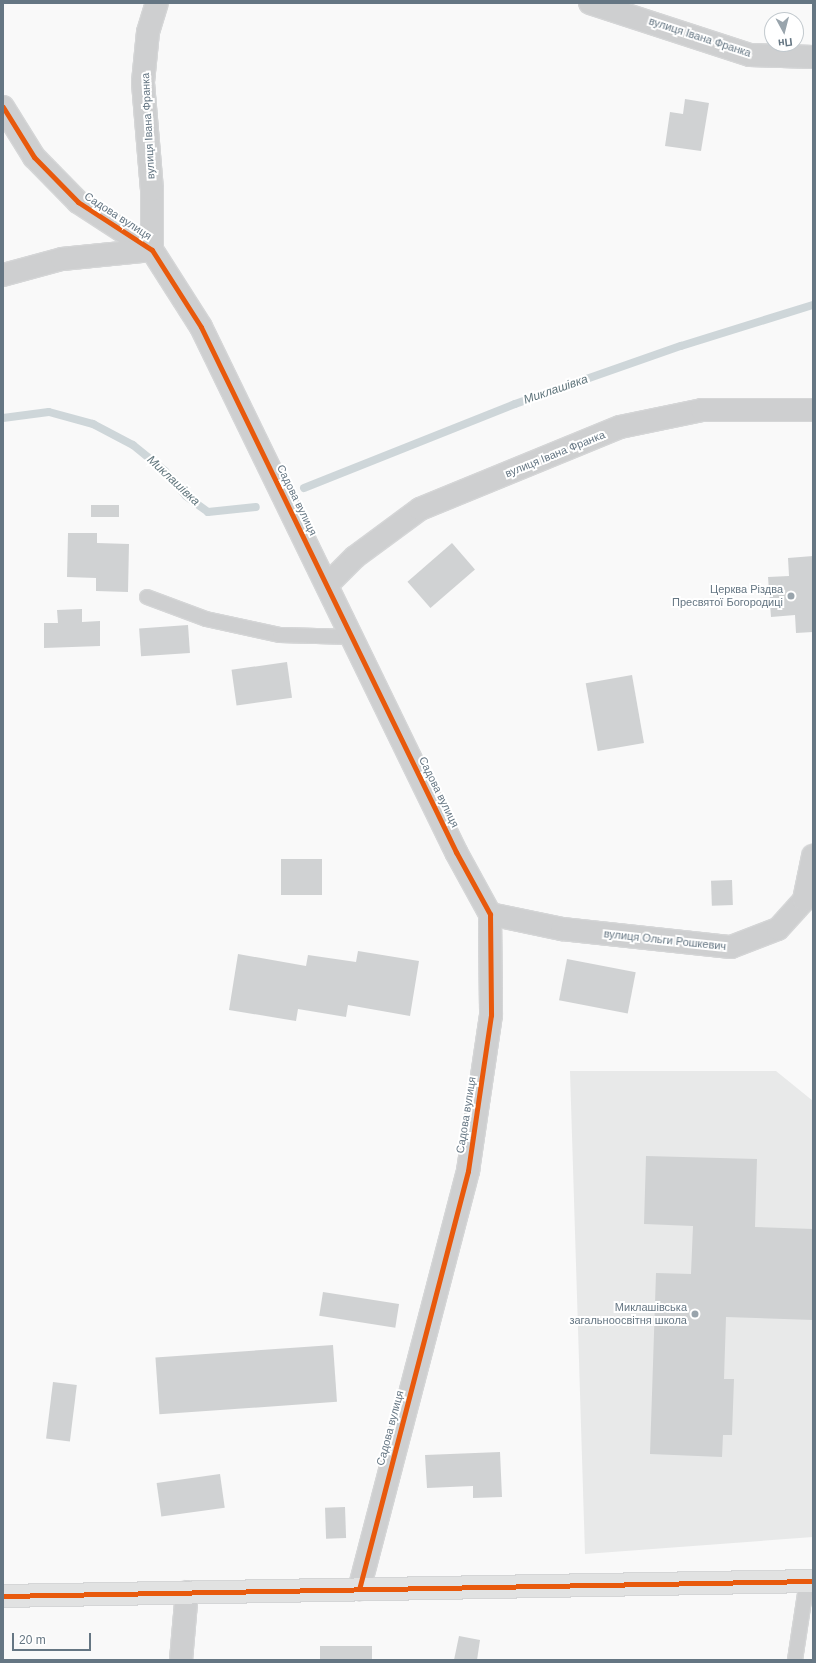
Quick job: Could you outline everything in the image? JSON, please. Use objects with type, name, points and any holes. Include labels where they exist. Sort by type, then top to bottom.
[{"type":"street","name":"вулиця Івана Франка","points":[[152,250],[152,190],[143,82],[148,32],[157,3]]},
{"type":"street","name":"вулиця Івана Франка","points":[[590,3],[750,55],[813,57]]},
{"type":"street","name":"Садова вулиця","points":[[3,107],[34,157],[78,202],[152,250],[201,326],[328,584],[456,852],[490,914],[491,1014],[468,1171],[359,1589]]},
{"type":"street","points":[[3,274],[62,258],[152,250]]},
{"type":"street","name":"вулиця Івана Франка","points":[[328,584],[355,556],[420,509],[620,427],[702,410],[813,410]]},
{"type":"street","name":"вулиця Ольги Рошкевич","points":[[490,914],[562,929],[732,947],[778,929],[804,900],[813,856]]},
{"type":"street","points":[[3,1596],[810,1581]]},
{"type":"street","points":[[181,1660],[187,1592]]},
{"type":"lane","points":[[146,597],[206,619],[280,635],[353,637]]},
{"type":"lane","points":[[795,1660],[810,1581]]},
{"type":"shaded area","name":"Миклашівська загальноосвітня школа","points":[[570,1071],[776,1071],[813,1101],[813,1537],[585,1554]]},
{"type":"building","points":[[685,99],[709,103],[701,151],[665,146],[670,112],[683,114]]},
{"type":"building","points":[[91,505],[119,505],[119,517],[91,517]]},
{"type":"building","points":[[68,533],[97,533],[97,543],[129,544],[128,592],[96,591],[96,578],[67,577]]},
{"type":"building","points":[[452,543],[475,569],[430,608],[407,582]]},
{"type":"building","name":"Церква Різдва Пресвятої Богородиці","points":[[813,556],[813,632],[796,633],[795,615],[771,617],[768,577],[789,576],[788,558]]},
{"type":"building","points":[[82,609],[82,622],[100,621],[100,646],[44,648],[44,623],[58,623],[57,610]]},
{"type":"building","points":[[188,625],[190,653],[141,656],[139,628]]},
{"type":"building","points":[[287,662],[292,698],[237,705],[232,670]]},
{"type":"building","points":[[632,675],[644,743],[598,751],[586,683]]},
{"type":"building","points":[[281,859],[322,859],[322,895],[281,895]]},
{"type":"building","points":[[732,880],[733,905],[712,906],[711,881]]},
{"type":"building","points":[[358,951],[419,961],[410,1016],[348,1005],[346,1017],[298,1009],[296,1021],[229,1010],[238,954],[306,966],[308,955],[356,962]]},
{"type":"building","points":[[567,959],[636,972],[628,1014],[559,1000]]},
{"type":"building","points":[[646,1156],[757,1159],[755,1227],[813,1229],[813,1320],[726,1317],[724,1379],[734,1379],[732,1435],[723,1435],[722,1457],[650,1454],[656,1273],[691,1274],[693,1226],[644,1224]]},
{"type":"building","points":[[323,1292],[399,1304],[395,1328],[319,1316]]},
{"type":"building","points":[[333,1345],[337,1402],[159,1414],[155,1357]]},
{"type":"building","points":[[53,1382],[77,1385],[70,1441],[46,1439]]},
{"type":"building","points":[[500,1452],[502,1497],[473,1498],[473,1486],[427,1488],[425,1455]]},
{"type":"building","points":[[220,1474],[225,1508],[161,1517],[157,1483]]},
{"type":"building","points":[[345,1507],[346,1538],[326,1539],[325,1508]]},
{"type":"building","points":[[459,1636],[480,1640],[477,1660],[454,1660]]},
{"type":"building","points":[[320,1646],[372,1646],[372,1660],[320,1660]]},
{"type":"waterway","name":"Миклашівка","points":[[304,488],[515,404],[681,346],[813,305]]},
{"type":"waterway","name":"Миклашівка","points":[[3,418],[49,412],[93,424],[133,445],[165,471],[186,496],[208,512],[256,507]]},
{"type":"cycle path","points":[[3,107],[34,157],[78,202],[152,250],[201,327],[456,852],[490,914],[491,1015],[468,1171],[359,1589]]},
{"type":"cycle path","points":[[3,1596],[813,1581]]},
{"type":"place","name":"Церква Різдва Пресвятої Богородиці","points":[[791,596]]},
{"type":"place","name":"Миклашівська загальноосвітня школа","points":[[695,1314]]}]
